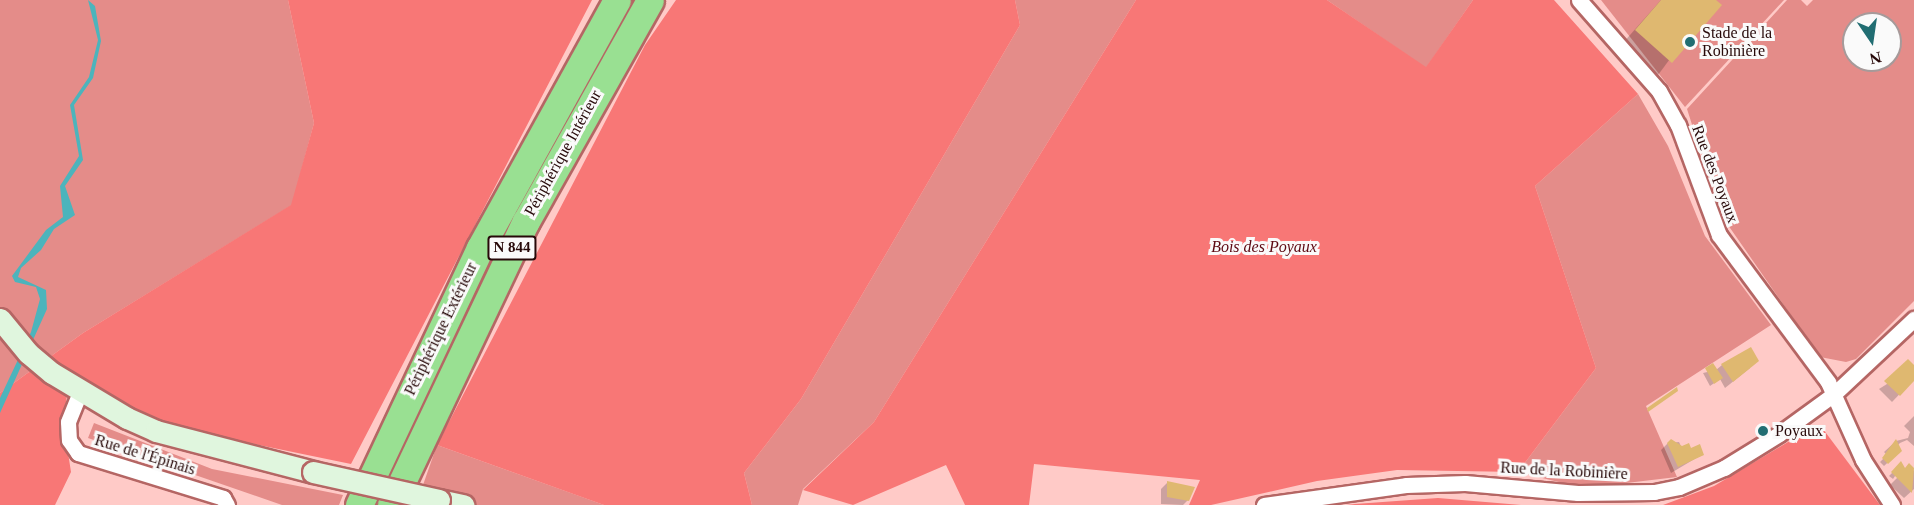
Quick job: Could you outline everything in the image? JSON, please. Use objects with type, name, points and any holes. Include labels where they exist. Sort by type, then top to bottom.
[{"type":"highway","name":"Périphérique Extérieur","points":[[359,505],[480,248],[616,0]]},
{"type":"highway","name":"Périphérique Intérieur","points":[[391,505],[516,241],[650,0]]},
{"type":"street","name":"Rue des Poyaux","points":[[1579,0],[1659,92],[1678,125],[1719,235],[1834,394],[1863,460],[1892,505]]},
{"type":"street","points":[[0,319],[25,349],[80,392],[156,431],[313,472],[463,505]]},
{"type":"street","name":"Rue de la Robinière","points":[[1264,505],[1406,485],[1466,483],[1578,493],[1654,492],[1679,487],[1724,468],[1779,434],[1834,394],[1914,319]]},
{"type":"street","name":"Rue de l'Épinais","points":[[80,392],[68,422],[69,440],[78,453],[223,498],[227,505]]},
{"type":"shaded area","points":[[0,0],[288,0],[314,123],[292,205],[83,333],[0,393]]},
{"type":"shaded area","points":[[1015,0],[1136,0],[874,422],[803,489],[798,505],[752,505],[744,473],[801,399],[1020,25]]},
{"type":"shaded area","points":[[1327,0],[1473,0],[1426,68]]},
{"type":"shaded area","name":"Stade de la Robinière","points":[[1601,0],[1784,0],[1685,107]]},
{"type":"shaded area","points":[[1787,0],[1801,0],[1807,6],[1813,0],[1914,0],[1914,301],[1856,359],[1846,362],[1820,357],[1721,215],[1687,109]]},
{"type":"shaded area","points":[[1638,94],[1668,146],[1705,236],[1771,325],[1646,406],[1677,477],[1601,486],[1567,484],[1518,472],[1596,368],[1535,186]]},
{"type":"shaded area","points":[[94,423],[212,469],[343,495],[339,505],[282,505],[88,438]]},
{"type":"shaded area","points":[[437,445],[582,497],[604,505],[416,505]]},
{"type":"green space","points":[[288,0],[592,0],[351,464],[158,424],[71,372],[63,420],[71,472],[55,505],[0,505],[0,393],[83,333],[291,205],[314,123]]},
{"type":"green space","points":[[676,0],[1015,0],[1020,25],[801,399],[744,473],[752,505],[604,505],[437,445],[645,45]]},
{"type":"green space","name":"Bois des Poyaux","points":[[1136,0],[1327,0],[1426,67],[1473,0],[1554,0],[1638,94],[1535,186],[1596,368],[1518,472],[1397,470],[1317,481],[1211,505],[1189,505],[1200,480],[1034,464],[1029,505],[965,505],[946,465],[853,505],[803,490],[874,422]]},
{"type":"green space","points":[[1823,429],[1880,505],[1663,505],[1714,486],[1803,433]]},
{"type":"green space","points":[[1438,498],[1521,505],[1347,505],[1355,504]]},
{"type":"water","points":[[88,0],[95,6],[101,41],[93,78],[74,105],[83,160],[65,186],[75,215],[54,229],[41,250],[21,268],[18,277],[46,290],[47,309],[0,413],[0,398],[31,332],[40,299],[36,287],[15,282],[12,276],[46,230],[63,217],[60,186],[79,156],[70,105],[89,77],[98,40]]},
{"type":"building","points":[[1661,0],[1716,0],[1722,5],[1672,63],[1635,30]]},
{"type":"building","points":[[1751,347],[1759,361],[1733,382],[1721,364]]},
{"type":"building","points":[[1908,359],[1914,365],[1914,381],[1900,396],[1884,381]]},
{"type":"building","points":[[1713,363],[1723,378],[1714,384],[1705,368]]},
{"type":"building","points":[[1677,387],[1678,391],[1648,412],[1647,408]]},
{"type":"building","points":[[1671,439],[1682,446],[1689,443],[1691,448],[1700,444],[1704,455],[1678,467],[1667,443]]},
{"type":"building","points":[[1896,439],[1902,451],[1888,464],[1882,458]]},
{"type":"building","points":[[1901,461],[1905,468],[1909,463],[1914,468],[1912,493],[1891,472]]},
{"type":"building","points":[[1167,481],[1195,487],[1189,501],[1167,497]]},
{"type":"place","name":"Stade de la Robinière","points":[[1690,42]]},
{"type":"place","name":"Poyaux","points":[[1763,431]]}]
